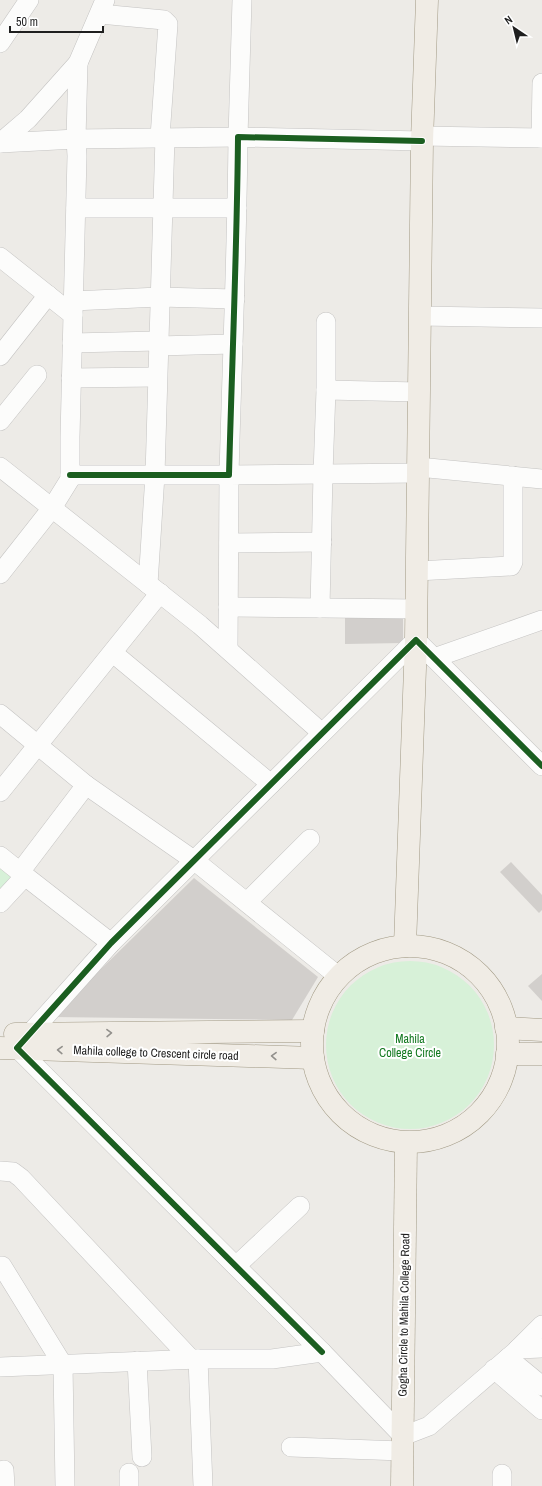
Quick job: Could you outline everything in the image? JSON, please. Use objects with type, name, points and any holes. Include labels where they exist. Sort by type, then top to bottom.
[{"type":"main road","points":[[405,946],[417,609],[422,138],[427,0]]},
{"type":"main road","points":[[405,946],[436,949],[465,962],[489,984],[504,1012],[509,1043],[504,1075],[489,1103],[466,1125],[438,1139],[406,1143],[375,1137],[347,1121],[326,1098],[314,1068],[311,1037],[319,1004],[338,976],[357,960],[380,950],[405,946]]},
{"type":"main road","points":[[506,1028],[542,1030]]},
{"type":"main road","name":"Mahila college to Crescent circle road","points":[[16,1044],[313,1030]]},
{"type":"main road","name":"Mahila college to Crescent circle road","points":[[0,1033],[16,1044],[313,1058]]},
{"type":"main road","points":[[507,1054],[542,1054]]},
{"type":"main road","name":"Gogha Circle to Mahila College Road","points":[[402,1486],[406,1143]]},
{"type":"street","points":[[0,43],[29,0]]},
{"type":"street","points":[[228,649],[229,475],[242,0]]},
{"type":"street","points":[[0,143],[28,119],[78,63],[102,7],[164,20],[168,24],[163,138],[163,207],[157,377],[154,589],[113,653],[39,746],[0,792]]},
{"type":"street","points":[[0,574],[52,508],[70,479],[78,63]]},
{"type":"street","points":[[0,143],[76,139],[238,137],[542,138],[542,82]]},
{"type":"street","points":[[76,208],[237,208]]},
{"type":"street","points":[[0,257],[48,295],[73,308],[159,297],[235,299]]},
{"type":"street","points":[[0,356],[48,295]]},
{"type":"street","points":[[420,316],[542,318]]},
{"type":"street","points":[[320,608],[322,474],[326,390],[326,322]]},
{"type":"street","points":[[72,343],[233,344]]},
{"type":"street","points":[[0,421],[37,375]]},
{"type":"street","points":[[71,378],[157,377]]},
{"type":"street","points":[[326,390],[419,392]]},
{"type":"street","points":[[0,467],[200,625],[322,733]]},
{"type":"street","points":[[70,475],[322,474],[418,470],[542,478]]},
{"type":"street","points":[[417,571],[509,568],[512,565],[513,476]]},
{"type":"street","points":[[229,543],[322,542]]},
{"type":"street","points":[[228,607],[417,609]]},
{"type":"street","points":[[434,658],[542,620]]},
{"type":"street","points":[[403,1443],[322,1352],[16,1044],[111,943],[416,640],[542,766]]},
{"type":"street","points":[[113,653],[271,784]]},
{"type":"street","points":[[0,714],[86,785],[195,861],[338,976]]},
{"type":"street","points":[[0,903],[23,874],[86,785]]},
{"type":"street","points":[[247,902],[310,839]]},
{"type":"street","points":[[0,856],[111,943]]},
{"type":"street","points":[[0,1171],[13,1172],[21,1178],[195,1359],[203,1486]]},
{"type":"street","points":[[236,1266],[300,1206]]},
{"type":"street","points":[[0,1266],[2,1266],[63,1365],[65,1486]]},
{"type":"street","points":[[291,1447],[403,1443],[428,1426],[507,1359],[542,1324]]},
{"type":"street","points":[[507,1359],[542,1348]]},
{"type":"street","points":[[0,1367],[195,1359],[272,1359],[322,1352]]},
{"type":"street","points":[[507,1359],[542,1386]]},
{"type":"street","points":[[507,1359],[542,1410]]},
{"type":"street","points":[[137,1361],[142,1457]]},
{"type":"green space","points":[[0,865],[15,876],[0,892]]},
{"type":"green space","name":"Mahila College Circle","points":[[402,961],[418,961],[442,967],[450,971],[463,980],[475,992],[488,1013],[494,1037],[494,1053],[488,1077],[480,1092],[463,1110],[442,1123],[418,1129],[402,1129],[378,1123],[363,1115],[340,1092],[332,1077],[326,1053],[326,1037],[332,1013],[340,998],[363,975],[378,967]]},
{"type":"building","points":[[403,611],[403,643],[345,644],[345,613]]},
{"type":"building","points":[[511,862],[542,895],[542,910],[539,913],[500,872]]},
{"type":"building","points":[[194,878],[318,977],[292,1020],[52,1017]]},
{"type":"building","points":[[542,974],[542,1001],[528,986]]},
{"type":"cycle path","points":[[70,475],[229,475],[236,263],[238,137],[422,141]]},
{"type":"cycle path","points":[[322,1352],[17,1048],[111,943],[416,640],[542,766]]}]
